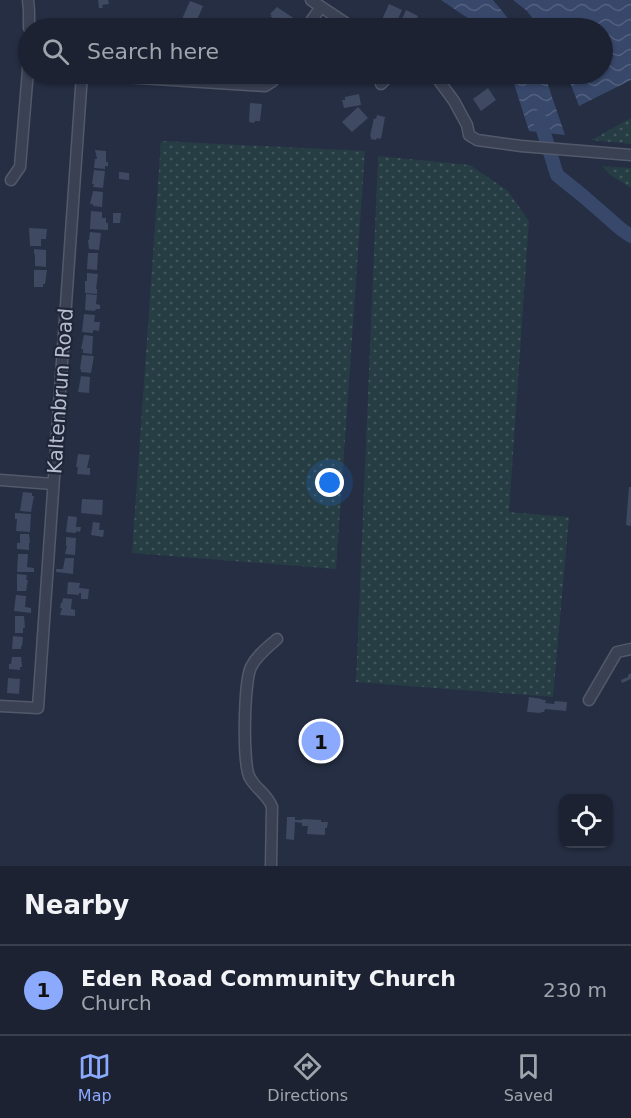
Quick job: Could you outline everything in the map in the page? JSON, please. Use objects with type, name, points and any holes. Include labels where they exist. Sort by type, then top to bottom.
[{"type":"street","points":[[28,0],[29,18]]},
{"type":"street","points":[[311,0],[339,18]]},
{"type":"street","points":[[313,18],[321,7]]},
{"type":"street","points":[[11,180],[20,166],[27,84]]},
{"type":"street","name":"Kaltenbrun Road","points":[[0,706],[38,708],[81,84]]},
{"type":"street","points":[[234,84],[265,86],[268,84]]},
{"type":"street","points":[[442,84],[454,100],[469,135],[477,140],[521,146],[631,154]]},
{"type":"street","points":[[80,102],[92,103]]},
{"type":"street","points":[[0,480],[53,484]]},
{"type":"street","points":[[272,866],[272,807],[270,800],[249,777],[245,765],[245,742],[247,680],[257,657],[277,639]]},
{"type":"street","points":[[589,700],[617,652],[631,649]]},
{"type":"shaded area","points":[[631,118],[631,144],[591,140]]},
{"type":"shaded area","points":[[161,141],[365,151],[336,569],[132,553]]},
{"type":"shaded area","points":[[378,156],[470,165],[508,191],[529,221],[509,512],[569,517],[553,697],[356,682]]},
{"type":"shaded area","points":[[602,166],[631,168],[631,188],[609,174]]},
{"type":"water","points":[[441,0],[493,0],[508,18],[468,18]]},
{"type":"water","points":[[513,0],[631,0],[631,80],[579,106],[571,84],[613,84],[613,18],[532,18]]},
{"type":"water","points":[[514,84],[548,84],[565,135],[529,131]]},
{"type":"building","points":[[98,0],[108,0],[109,4],[99,8]]},
{"type":"building","points":[[190,1],[203,6],[198,18],[182,18]]},
{"type":"building","points":[[389,4],[402,10],[398,18],[383,18]]},
{"type":"building","points":[[277,7],[294,18],[273,18],[270,14]]},
{"type":"building","points":[[406,10],[418,16],[417,18],[402,18]]},
{"type":"building","points":[[488,88],[496,100],[481,111],[473,99]]},
{"type":"building","points":[[359,94],[361,105],[344,108],[342,100],[345,100],[345,97]]},
{"type":"building","points":[[250,103],[262,104],[260,121],[249,122]]},
{"type":"building","points":[[358,107],[368,118],[352,132],[342,122]]},
{"type":"building","points":[[377,115],[385,117],[381,139],[376,140],[371,139],[370,136],[374,118],[376,119]]},
{"type":"building","points":[[95,150],[106,151],[108,166],[105,166],[105,169],[94,168],[95,159],[97,159]]},
{"type":"building","points":[[94,170],[105,171],[103,188],[93,187]]},
{"type":"building","points":[[119,172],[129,173],[129,180],[119,179]]},
{"type":"building","points":[[93,191],[103,192],[102,207],[90,204]]},
{"type":"building","points":[[91,211],[102,212],[102,218],[106,218],[106,223],[108,223],[108,230],[90,229]]},
{"type":"building","points":[[113,213],[121,213],[120,223],[113,223]]},
{"type":"building","points":[[29,228],[47,229],[46,239],[41,239],[41,246],[30,246]]},
{"type":"building","points":[[90,232],[101,233],[99,250],[89,249]]},
{"type":"building","points":[[34,249],[46,250],[46,267],[35,266]]},
{"type":"building","points":[[88,253],[98,253],[97,270],[87,269]]},
{"type":"building","points":[[34,270],[47,270],[43,287],[34,287]]},
{"type":"building","points":[[87,273],[98,274],[97,294],[85,293]]},
{"type":"building","points":[[86,294],[97,295],[96,304],[100,305],[100,309],[85,310]]},
{"type":"building","points":[[84,314],[95,315],[94,322],[100,322],[99,331],[82,332]]},
{"type":"building","points":[[84,335],[93,336],[92,354],[83,353],[81,349]]},
{"type":"building","points":[[82,355],[94,356],[91,373],[81,372]]},
{"type":"building","points":[[81,376],[90,377],[89,393],[78,392]]},
{"type":"building","points":[[78,454],[90,455],[87,468],[90,468],[90,475],[77,474]]},
{"type":"building","points":[[629,487],[631,487],[631,526],[626,525]]},
{"type":"building","points":[[23,492],[32,493],[34,496],[31,512],[20,511]]},
{"type":"building","points":[[82,499],[103,500],[102,515],[81,513]]},
{"type":"building","points":[[15,513],[31,514],[30,532],[16,531]]},
{"type":"building","points":[[68,516],[77,517],[76,527],[81,527],[80,532],[66,532]]},
{"type":"building","points":[[93,522],[100,523],[99,530],[104,530],[103,537],[91,535]]},
{"type":"building","points":[[20,534],[29,534],[29,550],[17,549]]},
{"type":"building","points":[[66,537],[76,538],[75,555],[65,554]]},
{"type":"building","points":[[18,554],[28,554],[27,567],[34,568],[34,572],[17,572]]},
{"type":"building","points":[[65,558],[74,558],[73,574],[56,572],[56,569],[63,569]]},
{"type":"building","points":[[17,574],[27,575],[26,591],[17,591]]},
{"type":"building","points":[[68,582],[80,583],[79,588],[89,589],[88,599],[81,599],[81,593],[79,595],[67,594]]},
{"type":"building","points":[[16,595],[26,596],[25,607],[31,608],[31,613],[14,611]]},
{"type":"building","points":[[63,598],[72,599],[71,609],[75,610],[75,616],[60,615]]},
{"type":"building","points":[[15,616],[24,616],[23,633],[15,633]]},
{"type":"building","points":[[13,636],[23,637],[21,649],[12,649]]},
{"type":"building","points":[[12,657],[21,657],[20,670],[9,669]]},
{"type":"building","points":[[631,673],[631,679],[622,683],[621,680]]},
{"type":"building","points":[[8,678],[20,679],[19,694],[7,693]]},
{"type":"building","points":[[529,697],[546,700],[545,703],[567,702],[566,711],[545,709],[541,713],[527,712]]},
{"type":"building","points":[[287,817],[295,817],[295,820],[328,822],[325,835],[307,834],[308,826],[295,822],[294,840],[286,839]]},
{"type":"waterway","points":[[539,117],[557,175],[631,236]]},
{"type":"place","name":"Eden Road Community Church","points":[[321,741]]}]
